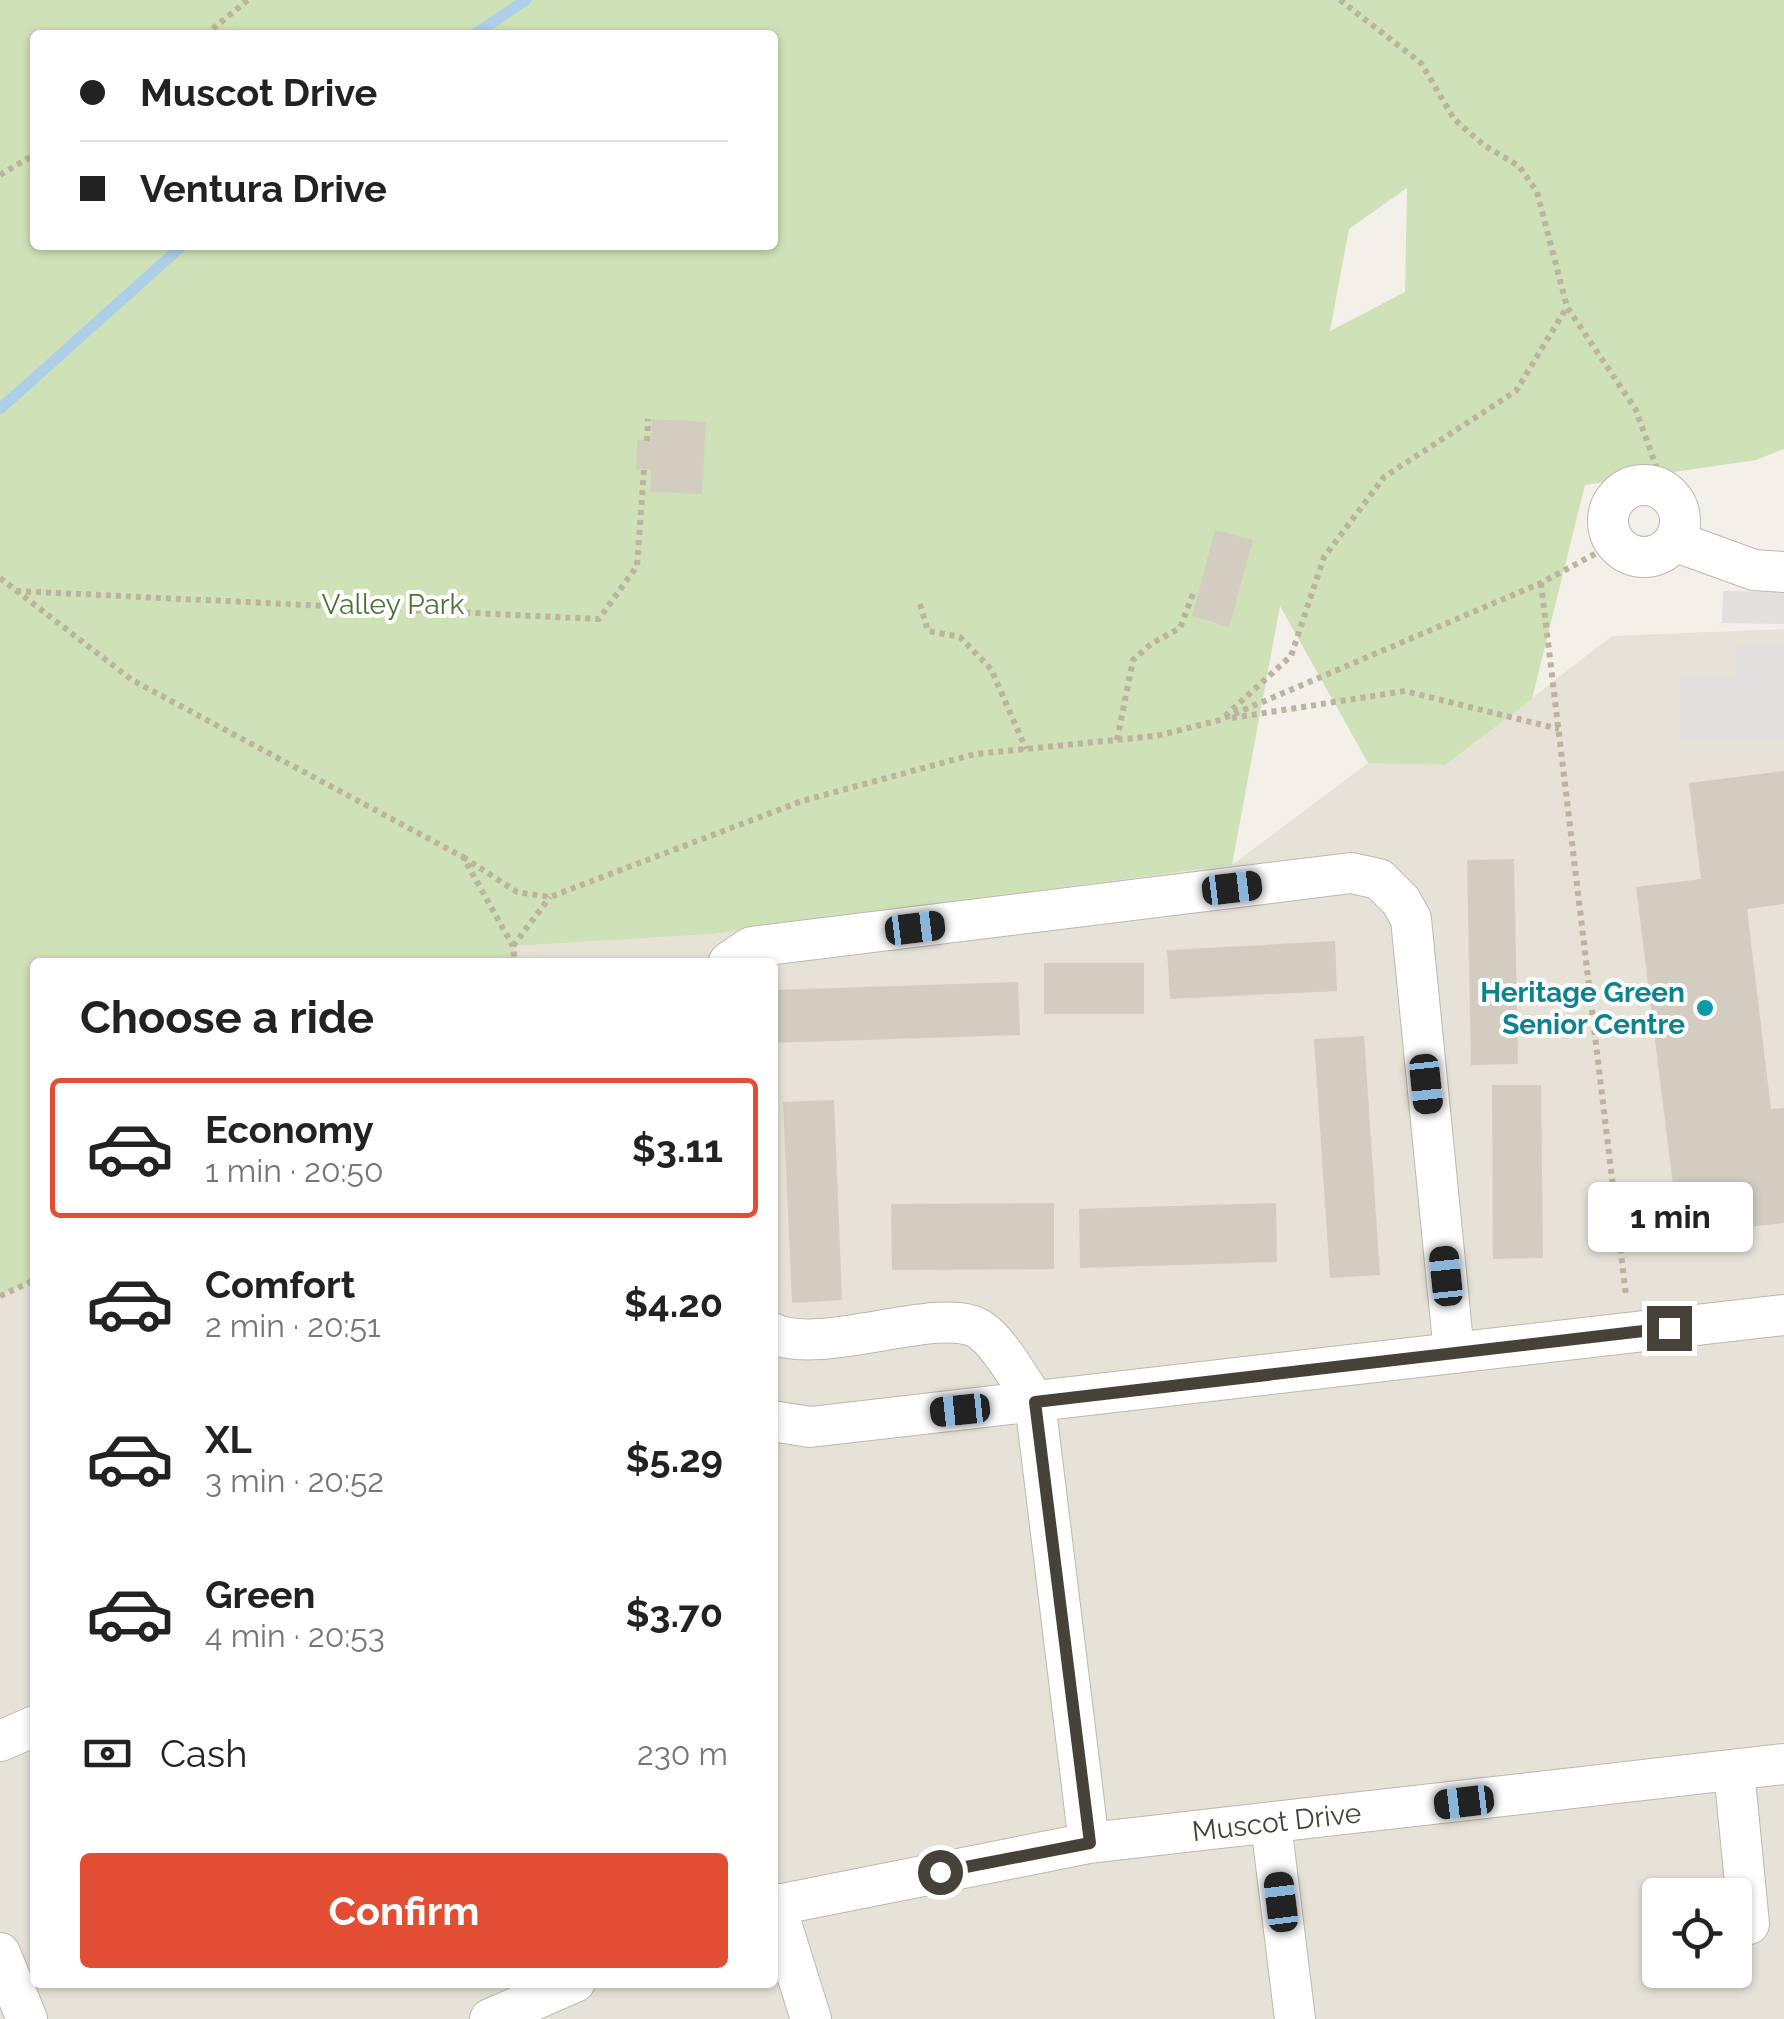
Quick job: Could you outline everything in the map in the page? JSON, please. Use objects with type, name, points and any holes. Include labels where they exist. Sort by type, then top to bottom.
[{"type":"street","points":[[1632,486],[1654,486],[1669,494],[1677,504],[1680,530],[1674,541],[1655,556],[1630,555],[1616,544],[1608,526],[1612,502],[1632,486]]},
{"type":"street","points":[[1674,541],[1754,570],[1784,572]]},
{"type":"street","points":[[736,958],[751,947],[1351,873],[1378,880],[1411,918],[1454,1354]]},
{"type":"street","points":[[778,1422],[810,1427],[1784,1315]]},
{"type":"street","points":[[778,1336],[811,1339],[938,1324],[970,1325],[982,1330],[998,1347],[1035,1402],[1090,1843]]},
{"type":"street","points":[[0,1742],[30,1728]]},
{"type":"street","name":"Muscot Drive","points":[[778,1904],[1090,1843],[1784,1764]]},
{"type":"street","points":[[1734,1770],[1745,1878]]},
{"type":"street","points":[[1271,1824],[1295,2019]]},
{"type":"street","points":[[778,1917],[812,2019]]},
{"type":"street","points":[[0,1953],[27,2019]]},
{"type":"street","points":[[499,2004],[554,1988]]},
{"type":"path","points":[[211,30],[248,0]]},
{"type":"path","points":[[1340,0],[1420,63],[1454,119],[1485,146],[1519,166],[1537,192],[1567,307],[1636,410],[1656,466],[1654,486]]},
{"type":"path","points":[[0,175],[30,157]]},
{"type":"path","points":[[1220,720],[1290,656],[1324,557],[1384,478],[1516,391],[1567,307]]},
{"type":"path","points":[[646,441],[648,420]]},
{"type":"path","points":[[16,591],[599,618],[637,566],[644,470]]},
{"type":"path","points":[[1220,720],[1541,582],[1616,544]]},
{"type":"path","points":[[0,578],[132,680],[463,857],[517,892],[550,897],[802,801],[975,754],[1156,736],[1220,720],[1405,691],[1559,728]]},
{"type":"path","points":[[1541,582],[1630,1333]]},
{"type":"path","points":[[1117,740],[1133,660],[1151,644],[1180,628],[1193,594]]},
{"type":"path","points":[[920,604],[928,632],[960,637],[991,669],[1026,749]]},
{"type":"path","points":[[463,857],[513,946],[514,958]]},
{"type":"path","points":[[513,946],[550,897]]},
{"type":"path","points":[[0,1296],[30,1282]]},
{"type":"shaded area","points":[[1723,591],[1784,592],[1784,624],[1722,623]]},
{"type":"shaded area","points":[[1784,629],[1784,2019],[0,2019],[0,1296],[30,1282],[30,1988],[778,1988],[778,958],[514,958],[513,946],[714,934],[1232,865],[1368,763],[1445,765],[1612,636]]},
{"type":"shaded area","points":[[1736,645],[1784,646],[1784,739],[1679,739],[1679,678],[1735,678]]},
{"type":"green space","name":"Valley Park","points":[[0,0],[1784,0],[1784,449],[1756,460],[1585,485],[1532,699],[1445,765],[1368,763],[1280,606],[1232,865],[714,934],[514,946],[515,958],[30,958],[30,1282],[0,1296]],"holes":[[[1407,188],[1405,292],[1330,331],[1349,229]]]},
{"type":"building","points":[[652,419],[706,422],[702,494],[650,492],[651,470],[636,469],[637,440],[651,441]]},
{"type":"building","points":[[1215,530],[1253,540],[1229,627],[1192,616]]},
{"type":"building","name":"Heritage Green Senior Centre","points":[[1784,771],[1784,904],[1747,909],[1771,1109],[1784,1108],[1784,1223],[1738,1228],[1733,1185],[1674,1193],[1636,887],[1701,879],[1689,783]]},
{"type":"building","points":[[1514,859],[1518,1064],[1471,1065],[1467,860]]},
{"type":"building","points":[[1335,941],[1337,991],[1170,999],[1167,950]]},
{"type":"building","points":[[1044,963],[1144,963],[1144,1014],[1044,1014]]},
{"type":"building","points":[[1018,982],[1020,1035],[778,1043],[778,990]]},
{"type":"building","points":[[1364,1036],[1380,1275],[1330,1278],[1314,1039]]},
{"type":"building","points":[[1492,1085],[1541,1085],[1543,1258],[1493,1259]]},
{"type":"building","points":[[834,1100],[842,1300],[792,1303],[783,1102]]},
{"type":"building","points":[[1054,1203],[1054,1269],[892,1270],[891,1204]]},
{"type":"building","points":[[1276,1203],[1277,1262],[1080,1268],[1079,1209]]},
{"type":"waterway","points":[[481,30],[526,0]]},
{"type":"waterway","points":[[0,409],[177,250]]},
{"type":"place","name":"Heritage Green Senior Centre","points":[[1705,1008]]},
{"type":"route","points":[[940,1872],[1090,1843],[1035,1402],[1669,1328]]}]
